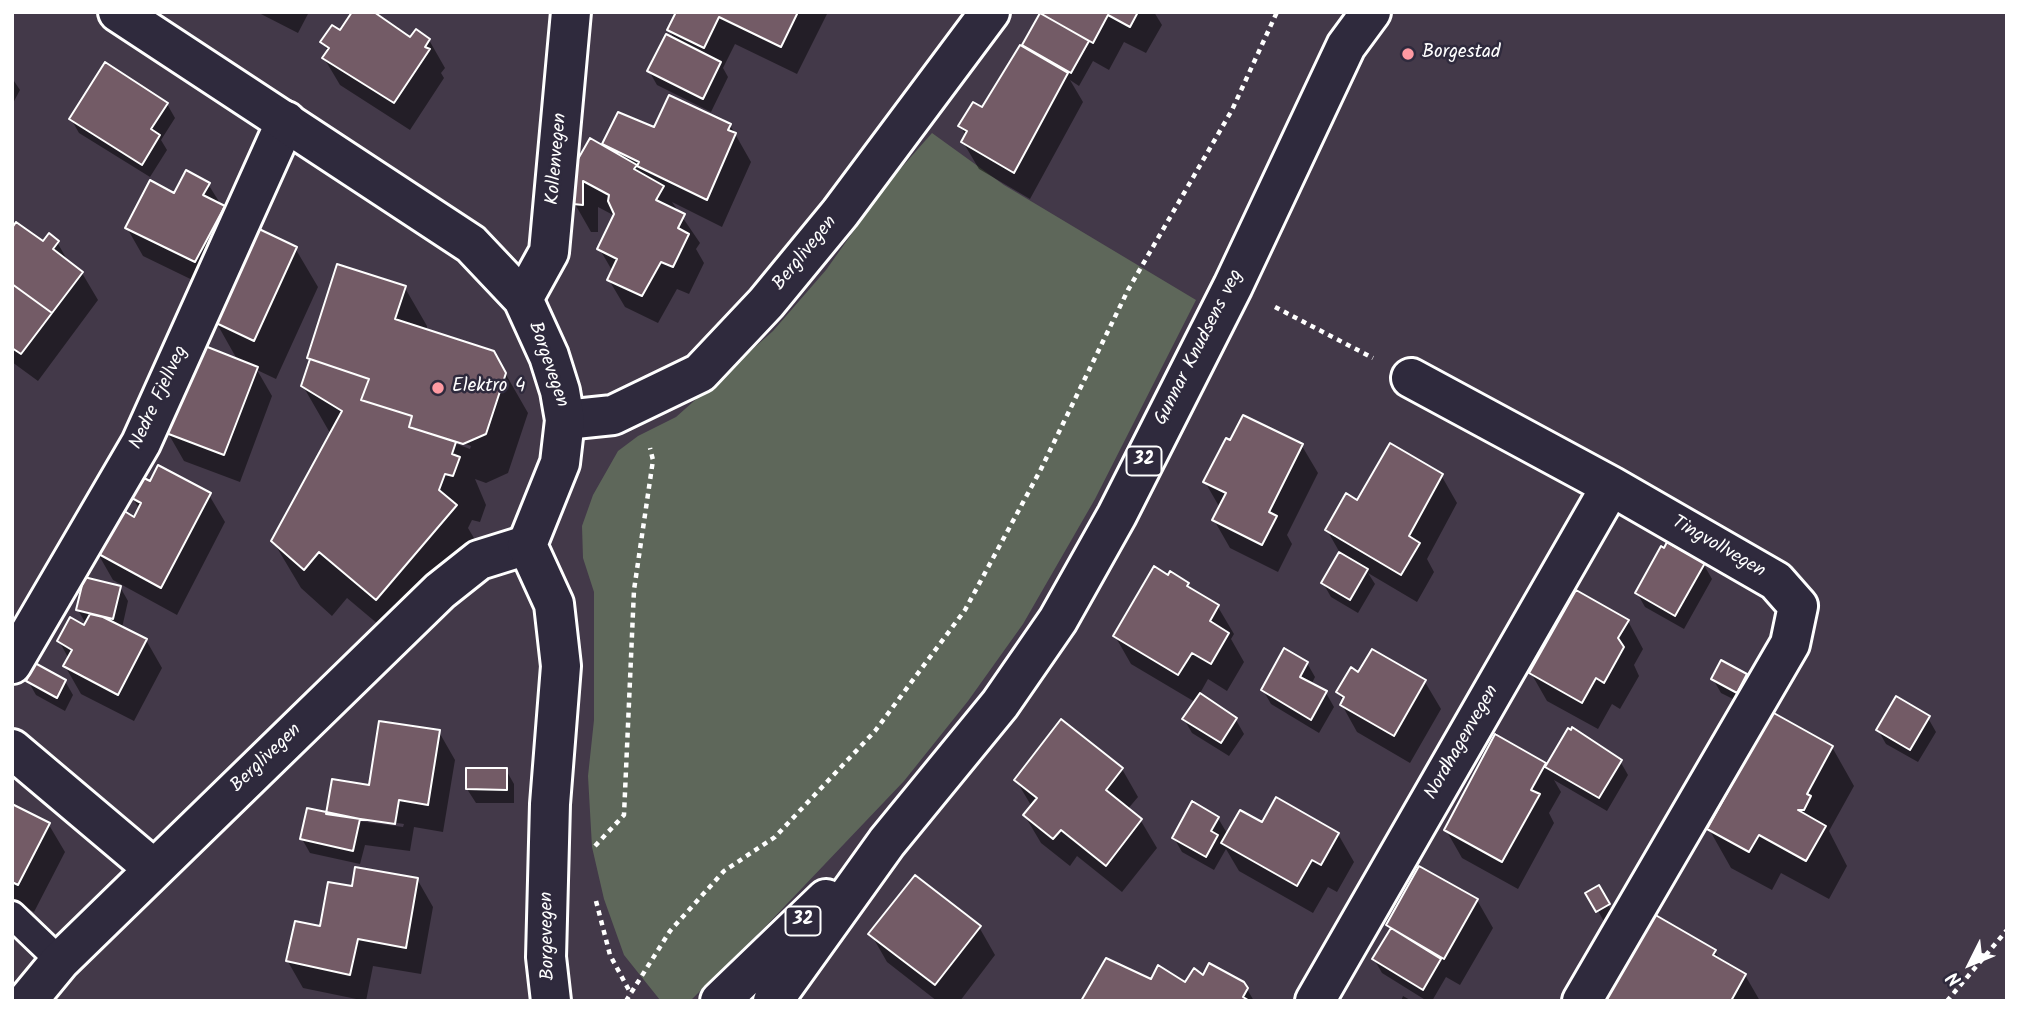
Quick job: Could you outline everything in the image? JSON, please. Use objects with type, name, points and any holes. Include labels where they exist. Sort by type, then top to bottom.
[{"type":"street","name":"Borgevegen","points":[[118,12],[471,244],[523,299],[548,356],[561,391],[565,420],[560,463],[527,545],[554,604],[561,666],[550,818],[546,957],[551,1001]]},
{"type":"street","name":"Kollenvegen","points":[[523,299],[549,252],[571,12]]},
{"type":"street","name":"Berglivegen","points":[[565,420],[612,415],[700,373],[766,303],[856,191],[990,12]]},
{"type":"street","name":"Gunnar Knudsens veg","points":[[773,1001],[887,842],[1000,704],[1058,621],[1117,515],[1233,286],[1350,29],[1371,12]]},
{"type":"street","name":"Nedre Fjellveg","points":[[12,664],[141,443],[286,121]]},
{"type":"street","name":"Tingvollvegen","points":[[1411,378],[1611,486],[1776,581],[1798,606],[1790,644],[1582,1001]]},
{"type":"street","name":"Nordhagenvegen","points":[[1315,1001],[1611,486]]},
{"type":"street","name":"Berglivegen","points":[[27,1001],[60,961],[440,591],[480,560],[527,545]]},
{"type":"street","points":[[12,749],[154,869]]},
{"type":"street","name":"Gunnar Knudsens veg","points":[[720,1001],[887,842]]},
{"type":"lane","points":[[12,915],[60,961]]},
{"type":"path","points":[[626,1001],[670,931],[724,871],[775,837],[875,731],[965,610],[1041,469],[1128,290],[1232,110],[1277,12]]},
{"type":"path","points":[[1233,286],[1411,378]]},
{"type":"path","points":[[593,849],[624,815],[634,590],[653,460],[639,402]]},
{"type":"path","points":[[594,894],[610,955],[631,995]]},
{"type":"path","points":[[1947,1001],[2007,930]]},
{"type":"green space","points":[[932,133],[1004,185],[1196,300],[1095,499],[1023,624],[968,701],[904,781],[764,928],[690,1001],[660,1000],[624,955],[604,899],[592,847],[588,776],[594,720],[594,592],[583,558],[582,526],[593,495],[618,451],[638,436],[676,417],[773,331],[826,270],[887,184]]},
{"type":"building","points":[[352,12],[374,12],[410,37],[416,29],[430,39],[425,47],[430,49],[394,103],[322,58],[329,48],[320,42],[332,25],[340,30]]},
{"type":"building","points":[[676,12],[798,12],[781,47],[719,17],[704,48],[667,30]]},
{"type":"building","points":[[1038,12],[1138,12],[1130,27],[1108,15],[1093,43]]},
{"type":"building","points":[[1040,13],[1089,41],[1071,73],[1022,45]]},
{"type":"building","points":[[666,34],[721,62],[703,99],[647,71]]},
{"type":"building","points":[[1020,45],[1068,73],[1014,173],[961,142],[967,131],[958,126],[973,102],[982,107]]},
{"type":"building","points":[[105,62],[168,103],[151,129],[160,135],[142,165],[69,119]]},
{"type":"building","points":[[669,95],[731,124],[728,130],[736,133],[707,200],[637,166],[639,162],[602,144],[618,112],[654,127]]},
{"type":"building","points":[[590,138],[637,165],[634,169],[664,186],[656,200],[685,214],[678,228],[689,234],[673,267],[661,262],[642,296],[607,280],[617,259],[597,249],[614,214],[608,201],[609,195],[583,181],[583,205],[573,204],[573,175],[570,173]]},
{"type":"building","points":[[186,170],[210,183],[203,195],[225,206],[195,262],[125,228],[150,180],[174,193]]},
{"type":"building","points":[[16,222],[43,241],[49,233],[59,241],[53,249],[83,272],[52,313],[12,284],[12,228]]},
{"type":"building","points":[[257,228],[297,247],[254,341],[214,322]]},
{"type":"building","points":[[337,264],[406,286],[395,319],[494,351],[506,373],[486,434],[463,444],[409,427],[412,416],[361,400],[369,379],[307,358]]},
{"type":"building","points":[[12,284],[52,313],[21,354],[12,348]]},
{"type":"building","points":[[200,344],[258,367],[224,455],[166,433]]},
{"type":"building","points":[[310,359],[369,379],[361,400],[412,416],[409,427],[456,442],[452,454],[460,457],[453,476],[445,474],[439,490],[457,505],[376,600],[319,552],[304,570],[271,541],[342,411],[301,386]]},
{"type":"building","points":[[1243,415],[1303,444],[1269,512],[1277,516],[1262,545],[1212,520],[1226,493],[1203,482],[1226,438],[1230,440]]},
{"type":"building","points":[[1390,443],[1443,474],[1409,536],[1420,543],[1401,575],[1325,530],[1346,493],[1357,500]]},
{"type":"building","points":[[158,465],[211,493],[161,588],[95,552],[121,509],[134,517],[141,503],[130,497],[140,476],[150,481]]},
{"type":"building","points":[[1667,542],[1705,563],[1675,616],[1635,593],[1661,546],[1664,548]]},
{"type":"building","points":[[1339,552],[1368,569],[1350,600],[1321,583]]},
{"type":"building","points":[[1154,566],[1168,575],[1170,571],[1189,583],[1187,586],[1219,605],[1210,621],[1229,633],[1211,664],[1192,653],[1178,675],[1113,636]]},
{"type":"building","points":[[84,577],[121,586],[113,619],[76,610]]},
{"type":"building","points":[[1576,590],[1629,620],[1618,638],[1624,647],[1604,683],[1596,678],[1582,703],[1529,673]]},
{"type":"building","points":[[90,614],[103,617],[147,639],[118,695],[63,666],[72,650],[57,641],[70,617],[84,625]]},
{"type":"building","points":[[1284,648],[1308,662],[1300,677],[1327,691],[1311,720],[1261,690]]},
{"type":"building","points":[[1372,649],[1426,680],[1394,736],[1340,705],[1344,697],[1336,692],[1351,667],[1358,672]]},
{"type":"building","points":[[1721,660],[1747,674],[1737,693],[1711,679]]},
{"type":"building","points":[[35,663],[66,680],[57,698],[26,681]]},
{"type":"building","points":[[1200,693],[1237,718],[1221,743],[1182,719]]},
{"type":"building","points":[[1896,696],[1930,716],[1910,750],[1876,730]]},
{"type":"building","points":[[1772,712],[1833,746],[1807,794],[1811,796],[1804,810],[1798,810],[1826,826],[1806,861],[1759,835],[1749,852],[1707,829]]},
{"type":"building","points":[[1061,719],[1123,768],[1106,790],[1142,819],[1106,866],[1061,830],[1053,839],[1023,815],[1037,798],[1014,780]]},
{"type":"building","points":[[379,721],[440,730],[428,805],[399,800],[395,824],[326,814],[332,779],[369,785]]},
{"type":"building","points":[[1572,727],[1622,760],[1599,798],[1545,767],[1568,728],[1571,730]]},
{"type":"building","points":[[1495,734],[1546,763],[1531,790],[1540,794],[1502,862],[1444,830]]},
{"type":"building","points":[[466,768],[507,768],[507,790],[466,789]]},
{"type":"building","points":[[1276,797],[1339,833],[1321,865],[1312,860],[1297,886],[1221,843],[1240,810],[1262,822]]},
{"type":"building","points":[[1192,801],[1219,817],[1211,831],[1218,835],[1206,857],[1172,838]]},
{"type":"building","points":[[12,804],[50,823],[18,885],[12,882]]},
{"type":"building","points":[[307,808],[360,819],[353,851],[300,839]]},
{"type":"building","points":[[1419,866],[1478,899],[1444,959],[1386,925]]},
{"type":"building","points":[[355,867],[418,878],[406,948],[358,939],[350,975],[286,961],[295,921],[320,926],[328,882],[352,886]]},
{"type":"building","points":[[915,875],[981,926],[935,985],[868,934]]},
{"type":"building","points":[[1599,885],[1610,904],[1596,912],[1585,893]]},
{"type":"building","points":[[1652,913],[1716,950],[1713,955],[1746,974],[1731,1001],[1601,1001]]},
{"type":"building","points":[[1391,928],[1441,959],[1423,990],[1372,959]]},
{"type":"building","points":[[1106,958],[1151,979],[1158,965],[1185,982],[1194,968],[1203,975],[1209,963],[1244,982],[1248,988],[1243,997],[1248,1000],[1081,1001]]},
{"type":"place","name":"Borgestad","points":[[1408,54]]},
{"type":"place","name":"Elektro 4","points":[[438,388]]}]
